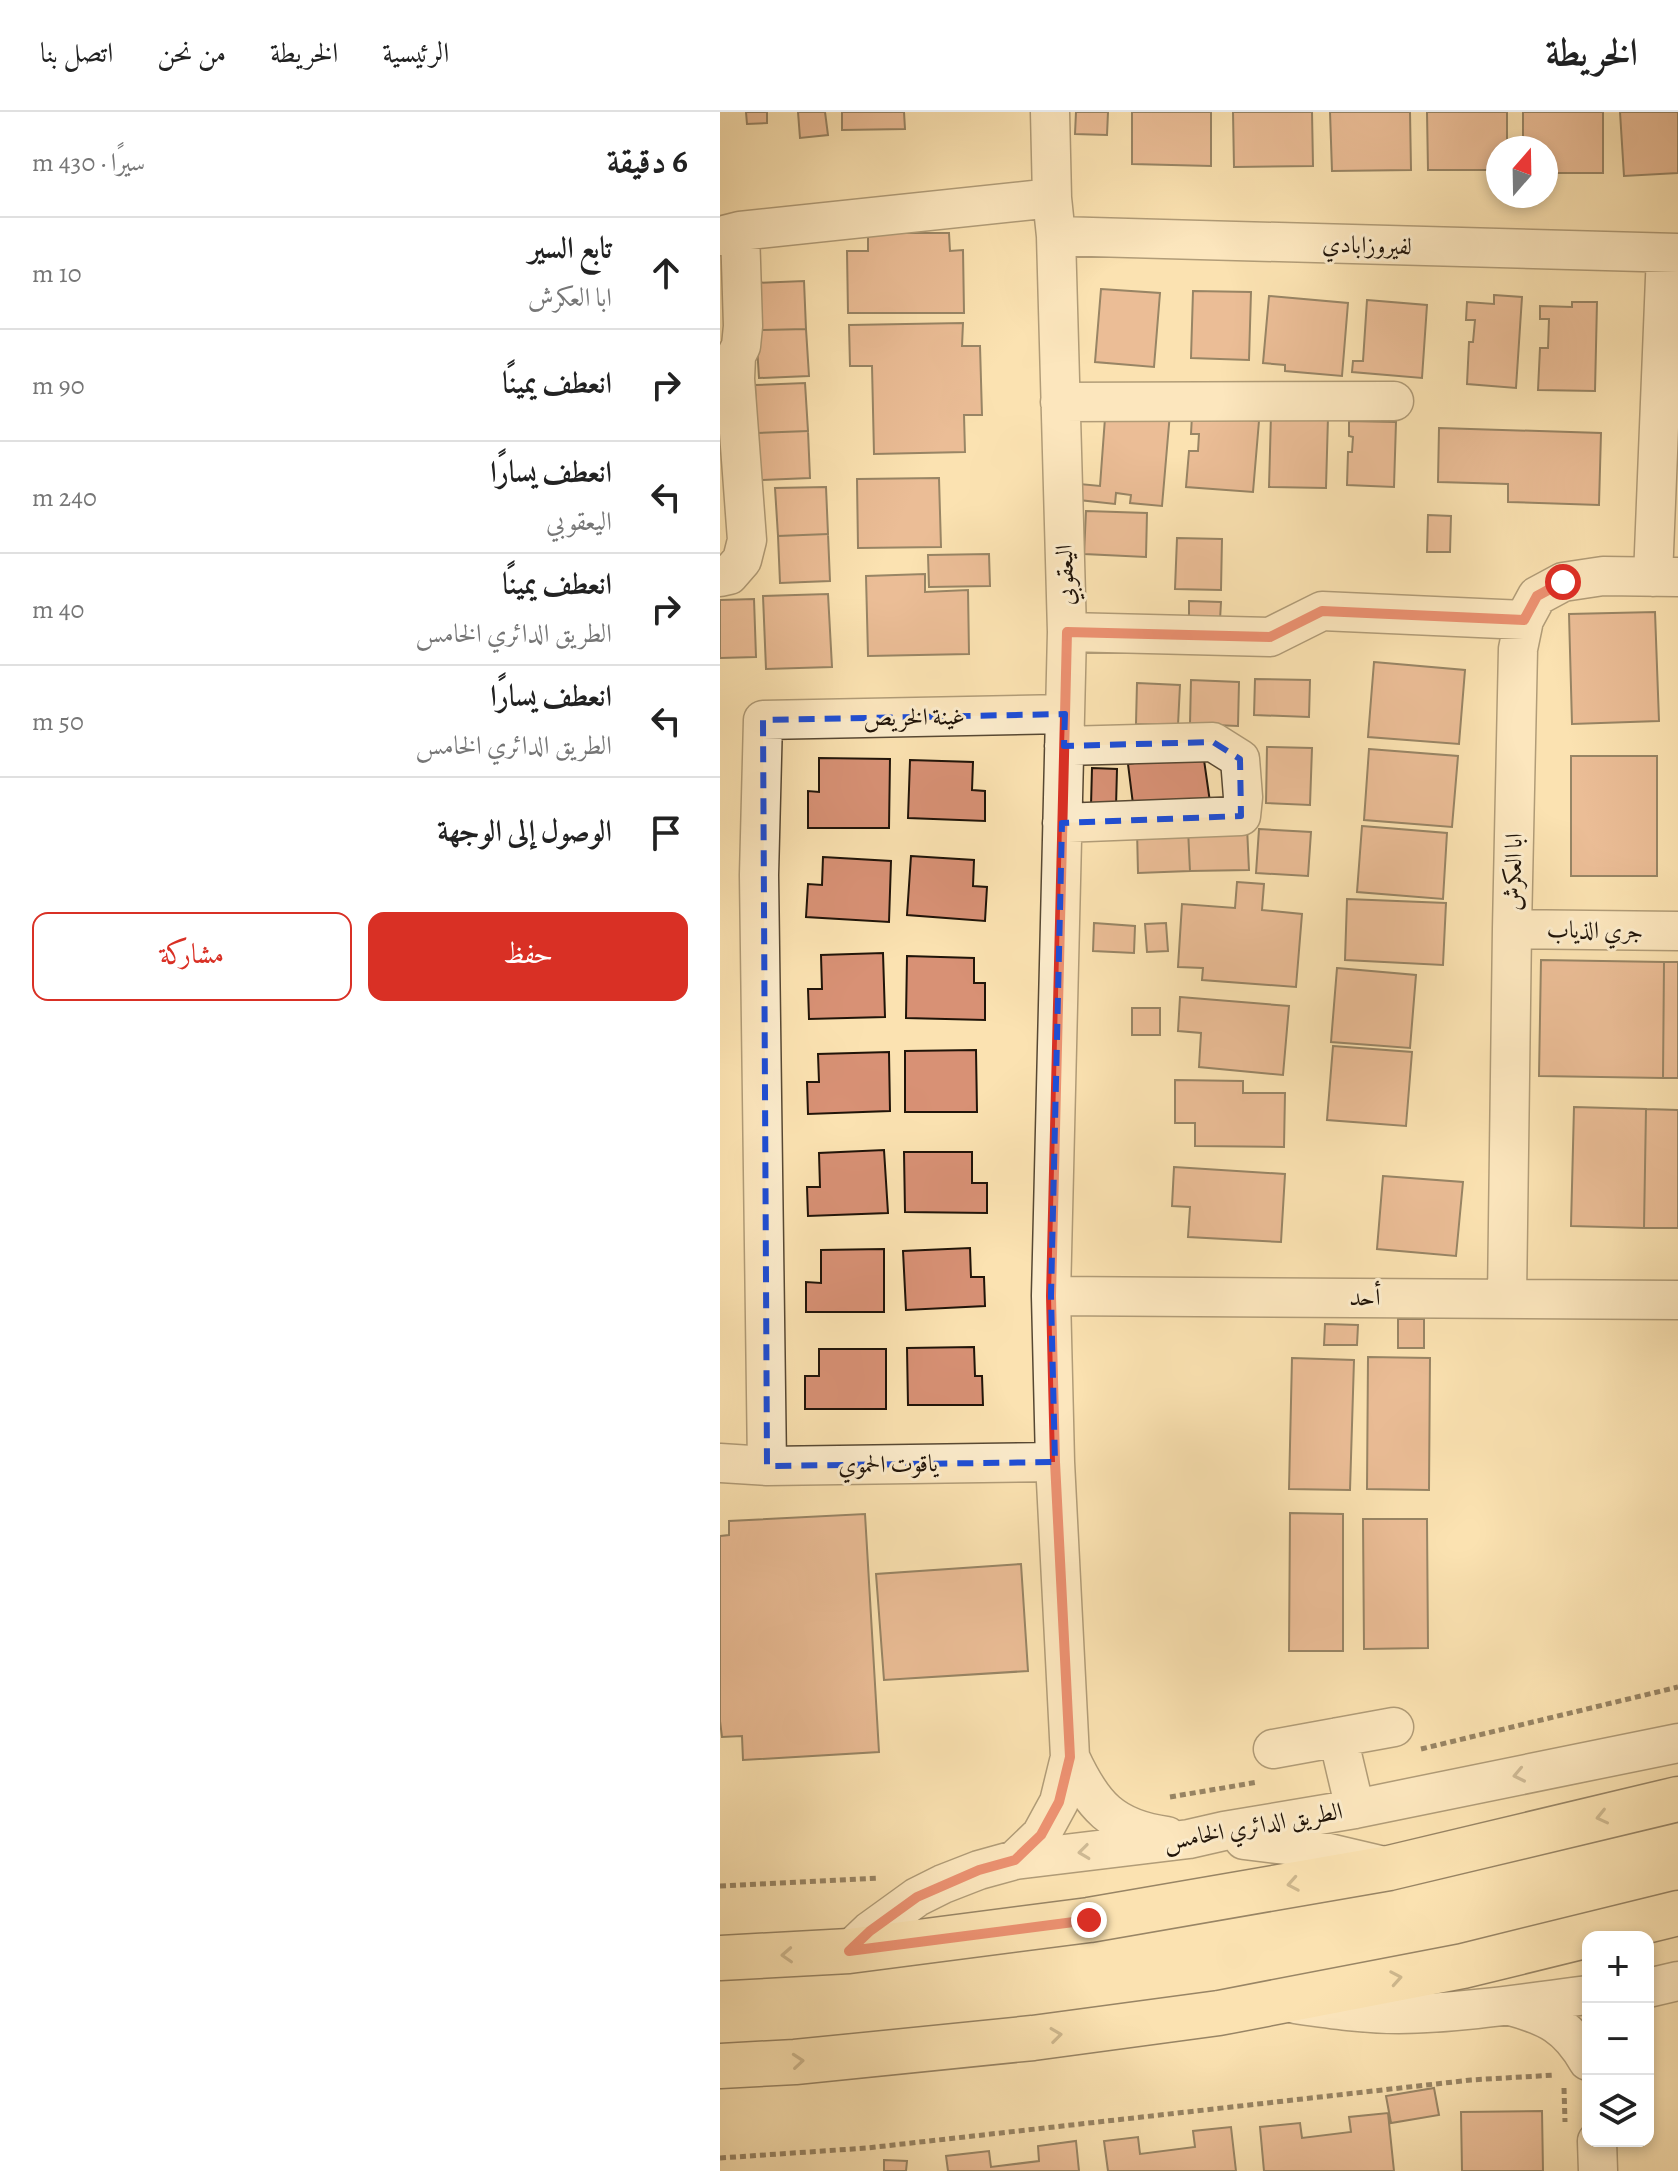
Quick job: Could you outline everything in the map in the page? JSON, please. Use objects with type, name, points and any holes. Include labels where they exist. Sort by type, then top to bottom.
[{"type":"main road","points":[[720,1958],[849,1951],[1089,1920],[1389,1868],[1678,1799]]},
{"type":"main road","points":[[720,2066],[795,2062],[1033,2038],[1219,2013],[1463,1966],[1678,1913]]},
{"type":"street","name":"اليعقوبي","points":[[1015,1860],[1041,1835],[1059,1802],[1070,1757],[1055,1462],[1051,1296],[1067,632],[1050,112]]},
{"type":"street","points":[[720,577],[729,575],[742,560],[747,540],[728,363],[741,346],[743,326],[730,233],[1052,198]]},
{"type":"street","name":"لفيروزابادي","points":[[1056,236],[1672,253]]},
{"type":"street","points":[[1665,577],[1672,253]]},
{"type":"street","points":[[1060,402],[1394,401]]},
{"type":"street","name":"ابا العكرش","points":[[1507,1298],[1518,649],[1524,620],[1537,596],[1563,582],[1603,576],[1665,577]]},
{"type":"street","points":[[1067,632],[1270,637],[1322,611],[1524,620]]},
{"type":"street","name":"غينة الخريص","points":[[767,1466],[759,875],[763,720],[1064,730],[1213,742],[1240,759],[1241,816],[1062,823]]},
{"type":"street","name":"جري الذياب","points":[[1512,929],[1678,931]]},
{"type":"street","name":"أحد","points":[[1051,1296],[1678,1300]]},
{"type":"street","name":"ياقوت الحموي","points":[[720,1463],[767,1466],[1055,1462]]},
{"type":"street","points":[[1273,1749],[1394,1727]]},
{"type":"street","points":[[1338,1737],[1355,1809]]},
{"type":"street","name":"الطريق الدائري الخامس","points":[[849,1951],[881,1922],[917,1897],[979,1870],[1015,1860],[1189,1839],[1355,1809],[1678,1743]]},
{"type":"street","name":"اليعقوبي","points":[[1070,1757],[1084,1787],[1102,1809],[1121,1823],[1145,1833],[1189,1839]]},
{"type":"street","points":[[1189,1839],[1228,1838],[1277,1843],[1389,1868]]},
{"type":"street","points":[[1281,2002],[1342,2011],[1397,2014],[1453,2012],[1582,1996]]},
{"type":"street","points":[[1507,2005],[1539,2013],[1566,2031],[1576,2068]]},
{"type":"street","points":[[1597,2147],[1598,2171]]},
{"type":"path","points":[[720,1886],[886,1877]]},
{"type":"path","points":[[720,2158],[867,2148],[1576,2068]]},
{"type":"highlighted area","points":[[1065,714],[1064,746],[1213,742],[1240,759],[1241,816],[1062,823],[1051,1296],[1055,1462],[767,1466],[763,720]]},
{"type":"building","points":[[746,112],[767,112],[767,123],[747,124]]},
{"type":"building","points":[[798,112],[825,112],[828,135],[800,138]]},
{"type":"building","points":[[842,112],[904,112],[905,129],[842,130]]},
{"type":"building","points":[[1076,112],[1108,112],[1107,135],[1075,134]]},
{"type":"building","points":[[1132,112],[1211,112],[1211,166],[1132,164]]},
{"type":"building","points":[[1233,112],[1312,112],[1313,166],[1234,167]]},
{"type":"building","points":[[1330,112],[1410,112],[1411,170],[1332,171]]},
{"type":"building","points":[[1427,112],[1507,112],[1507,136],[1486,136],[1486,170],[1428,170]]},
{"type":"building","points":[[1523,112],[1603,112],[1603,173],[1558,173],[1558,136],[1523,136]]},
{"type":"building","points":[[1620,112],[1678,112],[1678,173],[1624,176]]},
{"type":"building","points":[[868,233],[949,233],[950,251],[963,250],[964,313],[848,313],[847,251],[868,251]]},
{"type":"building","points":[[804,281],[806,329],[756,330],[754,283]]},
{"type":"building","points":[[1101,289],[1160,293],[1154,367],[1095,362]]},
{"type":"building","points":[[1193,291],[1251,292],[1249,360],[1191,358]]},
{"type":"building","points":[[1494,295],[1522,297],[1516,388],[1467,384],[1469,342],[1473,342],[1475,320],[1466,320],[1467,302],[1494,304]]},
{"type":"building","points":[[1269,296],[1348,303],[1342,376],[1285,371],[1285,365],[1263,363]]},
{"type":"building","points":[[1367,300],[1427,305],[1422,378],[1352,372],[1353,361],[1363,361]]},
{"type":"building","points":[[1572,302],[1597,302],[1595,391],[1538,390],[1540,348],[1548,348],[1549,319],[1540,319],[1540,306],[1572,307]]},
{"type":"building","points":[[963,323],[962,346],[980,346],[982,415],[964,415],[965,452],[874,454],[872,366],[850,366],[849,325]]},
{"type":"building","points":[[806,329],[809,376],[759,378],[756,330]]},
{"type":"building","points":[[805,383],[808,431],[757,433],[755,385]]},
{"type":"building","points":[[1141,410],[1170,413],[1162,506],[1130,503],[1131,495],[1116,493],[1115,504],[1079,500],[1080,484],[1100,486],[1105,418],[1140,421]]},
{"type":"building","points":[[1192,415],[1259,421],[1253,492],[1186,487],[1189,451],[1198,451],[1199,434],[1191,434]]},
{"type":"building","points":[[1271,415],[1328,417],[1326,488],[1269,487]]},
{"type":"building","points":[[1349,421],[1396,422],[1394,487],[1347,485],[1348,452],[1352,452],[1353,437],[1349,436]]},
{"type":"building","points":[[1439,428],[1601,433],[1599,505],[1508,502],[1508,484],[1438,482]]},
{"type":"building","points":[[808,431],[810,478],[760,480],[757,433]]},
{"type":"building","points":[[939,478],[941,547],[858,548],[857,479]]},
{"type":"building","points":[[826,487],[828,534],[778,536],[775,488]]},
{"type":"building","points":[[1086,511],[1147,513],[1146,557],[1084,554]]},
{"type":"building","points":[[1428,515],[1451,516],[1450,552],[1427,552]]},
{"type":"building","points":[[828,534],[830,581],[780,583],[778,536]]},
{"type":"building","points":[[1177,538],[1222,539],[1221,590],[1175,589]]},
{"type":"building","points":[[989,554],[990,586],[929,587],[928,555]]},
{"type":"building","points":[[925,574],[925,592],[968,590],[969,654],[868,656],[866,576]]},
{"type":"building","points":[[828,594],[832,667],[766,669],[763,596]]},
{"type":"building","points":[[754,599],[756,657],[720,658],[720,600]]},
{"type":"building","points":[[1189,601],[1221,602],[1220,620],[1189,619]]},
{"type":"building","points":[[1655,612],[1659,721],[1572,724],[1569,614]]},
{"type":"building","points":[[1374,662],[1465,670],[1459,744],[1368,737]]},
{"type":"building","points":[[1255,679],[1310,680],[1309,717],[1254,715]]},
{"type":"building","points":[[1191,680],[1239,682],[1238,726],[1190,724]]},
{"type":"building","points":[[1137,683],[1180,685],[1178,725],[1136,724]]},
{"type":"building","points":[[1267,747],[1312,748],[1310,805],[1266,803]]},
{"type":"building","points":[[1369,749],[1458,756],[1452,827],[1364,820]]},
{"type":"building","points":[[1203,753],[1210,802],[1134,812],[1128,764]]},
{"type":"building","points":[[1571,756],[1657,756],[1657,876],[1571,876]]},
{"type":"building","points":[[819,758],[890,759],[889,828],[808,828],[808,791],[819,792]]},
{"type":"building","points":[[910,760],[973,762],[972,790],[985,791],[985,821],[908,818]]},
{"type":"building","points":[[1092,768],[1117,769],[1116,807],[1091,806]]},
{"type":"building","points":[[1362,826],[1447,833],[1443,899],[1357,892]]},
{"type":"building","points":[[1247,827],[1249,870],[1190,871],[1188,829]]},
{"type":"building","points":[[1188,829],[1190,871],[1138,873],[1137,830]]},
{"type":"building","points":[[1259,829],[1311,832],[1308,876],[1256,873]]},
{"type":"building","points":[[911,856],[974,860],[973,886],[987,887],[985,921],[907,915]]},
{"type":"building","points":[[823,857],[891,861],[889,922],[806,917],[808,884],[822,885]]},
{"type":"building","points":[[1237,882],[1264,884],[1262,910],[1302,914],[1296,987],[1202,980],[1203,968],[1178,967],[1182,904],[1235,908]]},
{"type":"building","points":[[1347,899],[1446,903],[1443,965],[1345,960]]},
{"type":"building","points":[[1094,923],[1135,926],[1134,953],[1093,951]]},
{"type":"building","points":[[1166,923],[1168,951],[1147,952],[1145,924]]},
{"type":"building","points":[[883,953],[885,1017],[809,1019],[808,989],[822,989],[821,955]]},
{"type":"building","points":[[907,956],[974,958],[974,983],[985,983],[985,1020],[906,1018]]},
{"type":"building","points":[[1541,960],[1664,962],[1663,1078],[1539,1076]]},
{"type":"building","points":[[1664,962],[1678,962],[1678,1078],[1663,1078]]},
{"type":"building","points":[[1337,968],[1416,975],[1410,1048],[1331,1042]]},
{"type":"building","points":[[1180,997],[1289,1006],[1283,1075],[1199,1067],[1201,1033],[1178,1031]]},
{"type":"building","points":[[1132,1008],[1160,1008],[1160,1035],[1132,1035]]},
{"type":"building","points":[[1333,1046],[1412,1052],[1406,1126],[1327,1120]]},
{"type":"building","points":[[976,1050],[977,1112],[905,1112],[905,1051]]},
{"type":"building","points":[[889,1052],[890,1111],[808,1114],[807,1082],[819,1082],[818,1054]]},
{"type":"building","points":[[1175,1080],[1243,1081],[1243,1093],[1285,1093],[1284,1147],[1195,1146],[1195,1123],[1175,1123]]},
{"type":"building","points":[[1574,1107],[1646,1109],[1644,1228],[1571,1226]]},
{"type":"building","points":[[1646,1109],[1678,1110],[1678,1228],[1644,1228]]},
{"type":"building","points":[[884,1150],[888,1213],[808,1216],[807,1187],[820,1187],[819,1153]]},
{"type":"building","points":[[904,1152],[972,1152],[972,1183],[987,1183],[987,1213],[905,1212]]},
{"type":"building","points":[[1174,1167],[1285,1174],[1281,1242],[1188,1237],[1190,1207],[1172,1206]]},
{"type":"building","points":[[1383,1176],[1463,1182],[1456,1256],[1377,1249]]},
{"type":"building","points":[[970,1248],[971,1277],[984,1277],[985,1306],[906,1310],[903,1251]]},
{"type":"building","points":[[884,1249],[884,1312],[806,1312],[806,1282],[821,1283],[821,1250]]},
{"type":"building","points":[[1398,1319],[1424,1319],[1424,1348],[1398,1348]]},
{"type":"building","points":[[1325,1324],[1358,1325],[1357,1345],[1324,1345]]},
{"type":"building","points":[[974,1347],[975,1376],[982,1376],[983,1405],[908,1405],[907,1348]]},
{"type":"building","points":[[819,1349],[886,1349],[886,1409],[805,1409],[805,1376],[819,1376]]},
{"type":"building","points":[[1368,1357],[1430,1358],[1429,1490],[1367,1489]]},
{"type":"building","points":[[1292,1358],[1354,1360],[1350,1490],[1289,1489]]},
{"type":"building","points":[[1290,1513],[1343,1514],[1343,1651],[1289,1651]]},
{"type":"building","points":[[865,1514],[879,1752],[743,1760],[742,1736],[722,1737],[720,1721],[720,1536],[729,1535],[729,1521]]},
{"type":"building","points":[[1363,1519],[1427,1519],[1428,1648],[1364,1649]]},
{"type":"building","points":[[1021,1564],[1028,1671],[884,1680],[876,1574]]},
{"type":"building","points":[[1434,2088],[1439,2115],[1391,2123],[1386,2096]]},
{"type":"building","points":[[1542,2111],[1543,2171],[1462,2171],[1461,2112]]},
{"type":"building","points":[[1388,2113],[1394,2171],[1264,2171],[1260,2127],[1300,2123],[1302,2138],[1351,2132],[1349,2117]]},
{"type":"building","points":[[1231,2127],[1236,2171],[1108,2171],[1104,2141],[1138,2137],[1140,2154],[1195,2147],[1193,2131]]},
{"type":"building","points":[[1076,2141],[1079,2171],[948,2171],[946,2156],[989,2151],[991,2167],[1039,2161],[1038,2146]]},
{"type":"building","points":[[884,2160],[907,2161],[906,2171],[884,2171]]},
{"type":"route","points":[[1089,1920],[849,1951],[870,1931],[917,1897],[979,1870],[1015,1860],[1041,1835],[1059,1802],[1070,1757],[1055,1462],[1051,1296],[1067,632],[1270,637],[1322,611],[1524,620],[1537,596],[1563,582]]}]
